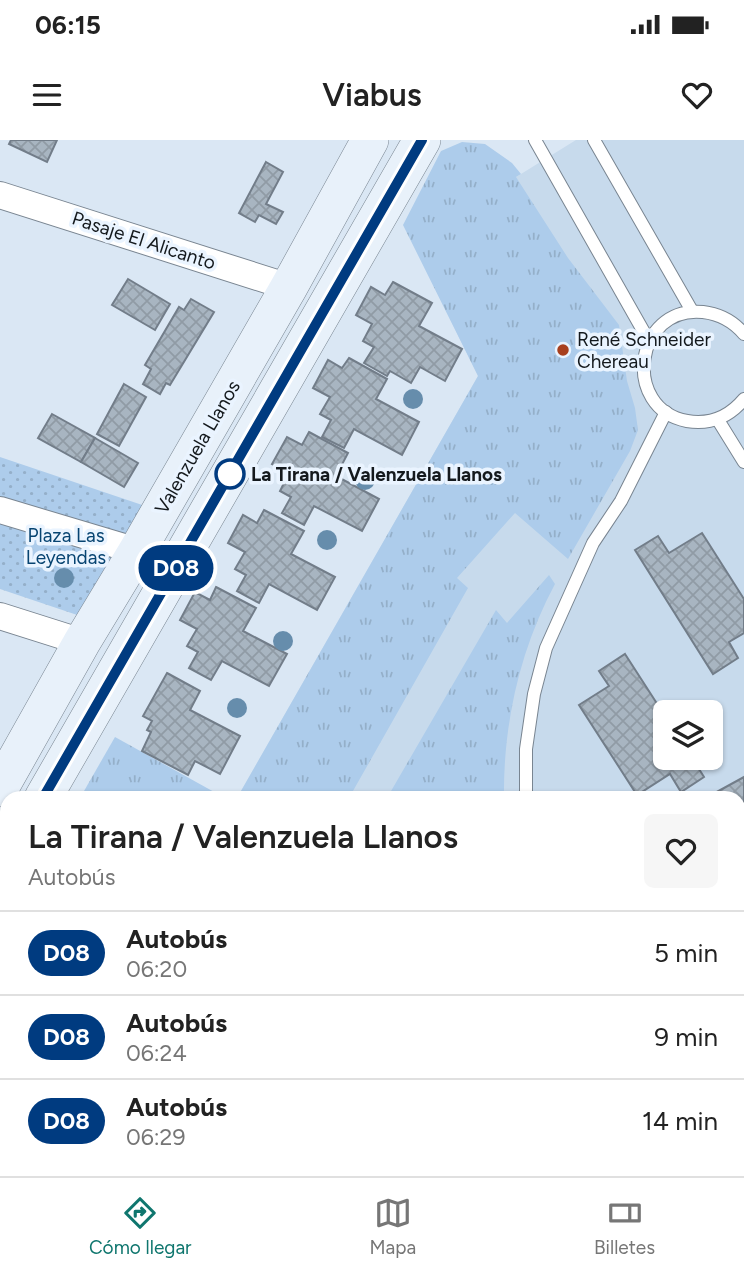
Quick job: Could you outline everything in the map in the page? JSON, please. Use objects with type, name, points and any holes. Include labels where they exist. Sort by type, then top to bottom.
[{"type":"main road","name":"Valenzuela Llanos","points":[[0,788],[289,287],[370,140]]},
{"type":"main road","points":[[47,791],[422,140]]},
{"type":"street","name":"Pasaje El Alicanto","points":[[0,195],[289,287]]},
{"type":"street","points":[[0,510],[137,551]]},
{"type":"street","points":[[0,616],[82,642]]},
{"type":"lane","points":[[594,140],[692,311]]},
{"type":"lane","points":[[535,141],[649,341]]},
{"type":"lane","points":[[744,313],[740,330],[716,313],[692,311],[675,316],[660,326],[649,341],[643,360],[644,380],[652,398],[666,412],[682,420],[701,423],[718,420],[735,410],[744,399]]},
{"type":"lane","points":[[526,791],[526,749],[534,694],[546,648],[593,543],[621,501],[666,412]]},
{"type":"lane","points":[[718,420],[744,462]]},
{"type":"shaded area","points":[[576,140],[744,140],[744,791],[241,791],[478,376],[412,241]]},
{"type":"green space","points":[[462,142],[485,144],[512,163],[521,174],[516,177],[568,258],[619,325],[638,430],[630,451],[568,559],[515,513],[457,578],[468,588],[353,791],[241,791],[478,376],[403,225],[441,151]]},
{"type":"green space","name":"Plaza Las Leyendas","points":[[0,457],[160,511],[95,621],[0,589]]},
{"type":"green space","points":[[549,575],[555,584],[532,634],[510,715],[504,791],[391,791],[496,610],[507,623]]},
{"type":"green space","points":[[115,737],[212,791],[84,791]]},
{"type":"building","points":[[11,140],[57,140],[47,162],[9,144]]},
{"type":"building","points":[[266,162],[283,172],[266,204],[283,212],[276,224],[259,215],[255,222],[239,213]]},
{"type":"building","points":[[128,279],[170,304],[155,330],[112,305]]},
{"type":"building","points":[[393,282],[432,303],[419,326],[462,349],[445,381],[420,367],[411,383],[390,371],[387,376],[364,363],[374,347],[363,341],[372,324],[356,315],[371,287],[385,295]]},
{"type":"building","points":[[191,299],[214,312],[170,385],[166,383],[160,394],[143,384],[151,369],[145,365],[179,307],[184,310]]},
{"type":"building","points":[[349,358],[387,379],[376,399],[419,422],[402,455],[354,429],[344,448],[322,437],[331,420],[320,414],[330,397],[313,388],[328,360],[342,368]]},
{"type":"building","points":[[124,384],[146,397],[119,446],[97,434]]},
{"type":"building","points":[[52,414],[95,438],[81,462],[38,438]]},
{"type":"building","points":[[309,432],[348,453],[336,476],[379,499],[362,531],[314,506],[304,525],[282,513],[291,497],[280,491],[289,473],[272,464],[287,437],[302,445]]},
{"type":"building","points":[[95,438],[138,463],[124,487],[81,462]]},
{"type":"building","points":[[264,510],[304,531],[291,554],[335,577],[317,610],[269,584],[259,603],[237,591],[246,575],[235,569],[245,552],[228,543],[243,515],[257,523]]},
{"type":"building","points":[[702,533],[744,599],[744,633],[729,642],[738,658],[713,674],[635,550],[658,536],[669,553]]},
{"type":"building","points":[[216,587],[256,608],[243,631],[287,654],[269,686],[222,661],[211,680],[189,668],[198,652],[187,646],[197,629],[180,620],[195,592],[210,600]]},
{"type":"building","points":[[625,654],[655,700],[653,770],[700,770],[704,777],[680,791],[670,774],[643,791],[634,791],[579,705],[609,686],[599,671]]},
{"type":"building","points":[[167,673],[200,691],[190,710],[240,736],[220,774],[195,761],[188,775],[142,751],[151,732],[147,730],[152,721],[143,716]]},
{"type":"building","points":[[744,777],[744,791],[718,791]]},
{"type":"bus line","name":"D08","points":[[47,791],[422,140]]},
{"type":"place","name":"René Schneider Chereau","points":[[563,350]]},
{"type":"place","name":"La Tirana / Valenzuela Llanos","points":[[230,474]]}]
